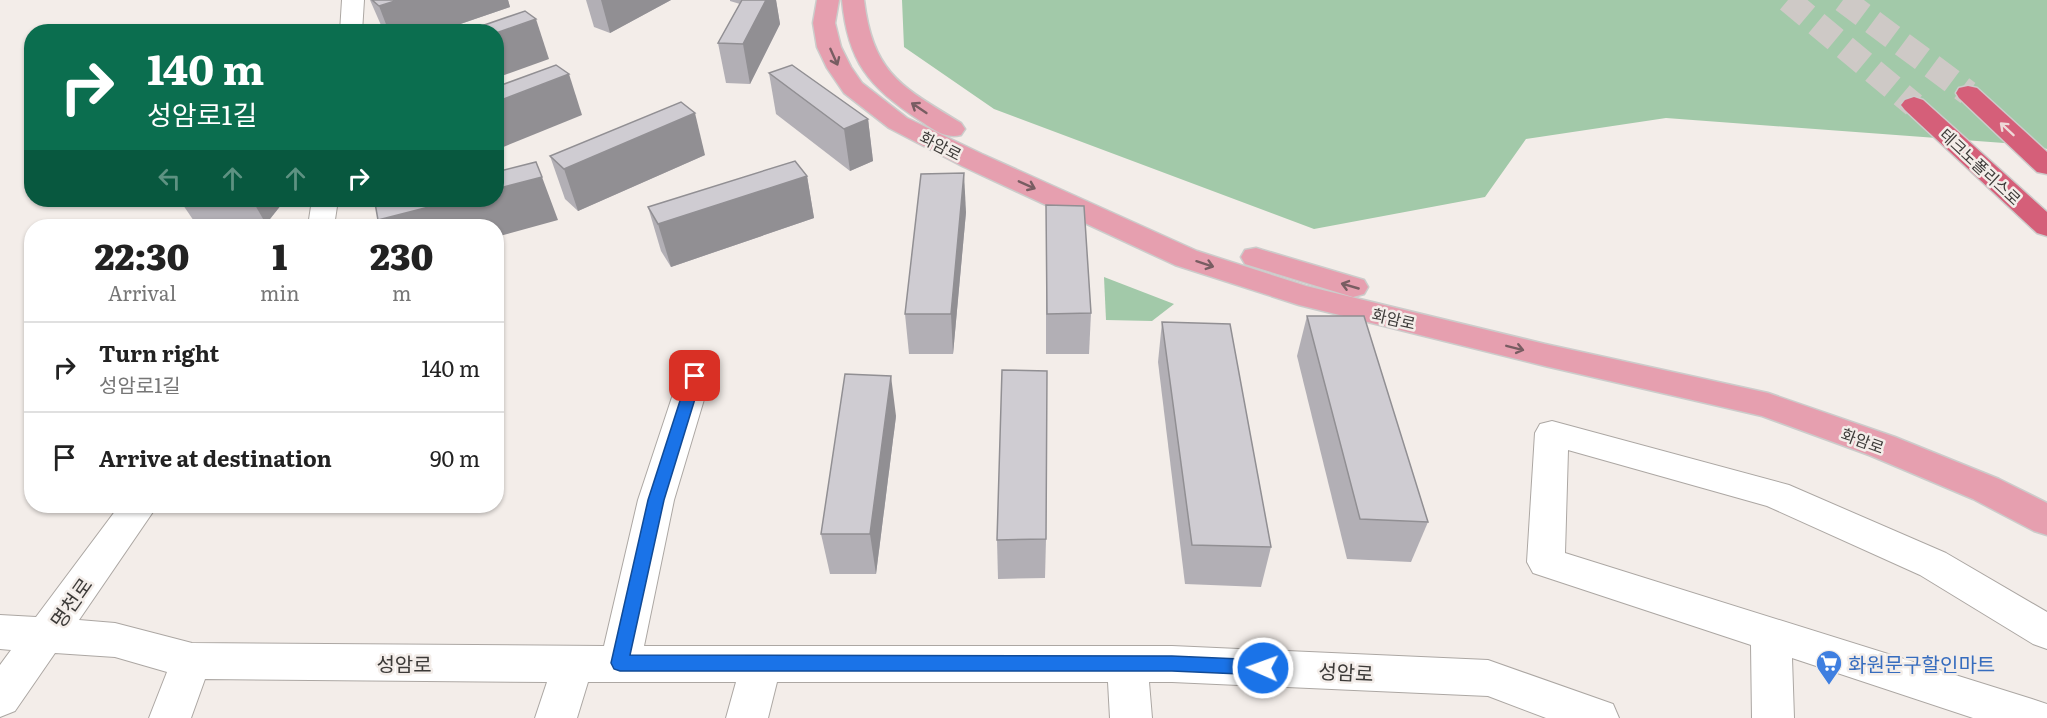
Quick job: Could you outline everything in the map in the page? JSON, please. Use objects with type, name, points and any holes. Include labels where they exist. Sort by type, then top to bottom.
[{"type":"highway","points":[[1968,93],[2047,166]]},
{"type":"highway","name":"테크노폴리스로","points":[[1914,105],[2047,227]]},
{"type":"main road","name":"화암로","points":[[828,0],[824,23],[829,47],[839,68],[854,88],[898,123],[972,160],[1186,258],[1299,296],[1545,356],[1768,405],[1893,451],[1986,489],[2047,520]]},
{"type":"main road","name":"화암로","points":[[853,0],[854,24],[862,51],[872,69],[917,107],[951,129],[1182,232],[1355,288],[1712,372],[1793,395],[1962,455],[2047,497]]},
{"type":"street","points":[[352,24],[353,0]]},
{"type":"street","points":[[620,663],[656,500],[695,376]]},
{"type":"street","points":[[2032,718],[1546,562],[1552,433],[1776,495],[1933,564],[2047,632]]},
{"type":"street","name":"명천로","points":[[0,698],[48,635],[134,513]]},
{"type":"street","name":"성암로","points":[[0,632],[115,640],[192,661],[1127,664],[1488,678],[1598,718]]},
{"type":"street","points":[[1772,634],[1773,718]]},
{"type":"street","points":[[170,718],[192,661]]},
{"type":"street","points":[[747,718],[762,663]]},
{"type":"street","points":[[556,718],[573,664]]},
{"type":"street","points":[[1127,664],[1131,718]]},
{"type":"green space","points":[[902,0],[2047,0],[2047,149],[2031,145],[1666,118],[1526,139],[1485,197],[1314,229],[994,109],[904,47]]},
{"type":"green space","points":[[1104,277],[1174,304],[1152,321],[1106,320]]},
{"type":"building","points":[[372,0],[398,0],[379,6]]},
{"type":"building","points":[[742,0],[766,0],[743,44],[718,43]]},
{"type":"building","points":[[525,11],[536,19],[504,30],[504,24],[487,24]]},
{"type":"building","points":[[556,65],[569,74],[504,99],[504,84]]},
{"type":"building","points":[[792,65],[868,119],[844,129],[769,73]]},
{"type":"building","points":[[681,102],[695,113],[564,169],[550,156]]},
{"type":"building","points":[[795,161],[807,176],[658,224],[648,207]]},
{"type":"building","points":[[536,162],[542,177],[504,187],[504,170]]},
{"type":"building","points":[[964,173],[951,314],[905,314],[921,174]]},
{"type":"building","points":[[1046,205],[1084,206],[1091,313],[1047,314]]},
{"type":"building","points":[[376,207],[429,207],[382,219],[378,219]]},
{"type":"building","points":[[1307,316],[1364,316],[1428,522],[1360,519]]},
{"type":"building","points":[[1162,322],[1230,324],[1271,547],[1192,545]]},
{"type":"building","points":[[1002,370],[1047,371],[1046,539],[997,540]]},
{"type":"building","points":[[845,374],[891,376],[870,534],[821,534]]},
{"type":"tunnel","points":[[1788,0],[1914,105]]},
{"type":"tunnel","points":[[1843,0],[1968,93]]},
{"type":"place","name":"화원문구할인마트","points":[[1829,686]]},
{"type":"route","points":[[695,376],[656,500],[620,663],[1172,664],[1263,668]]}]
